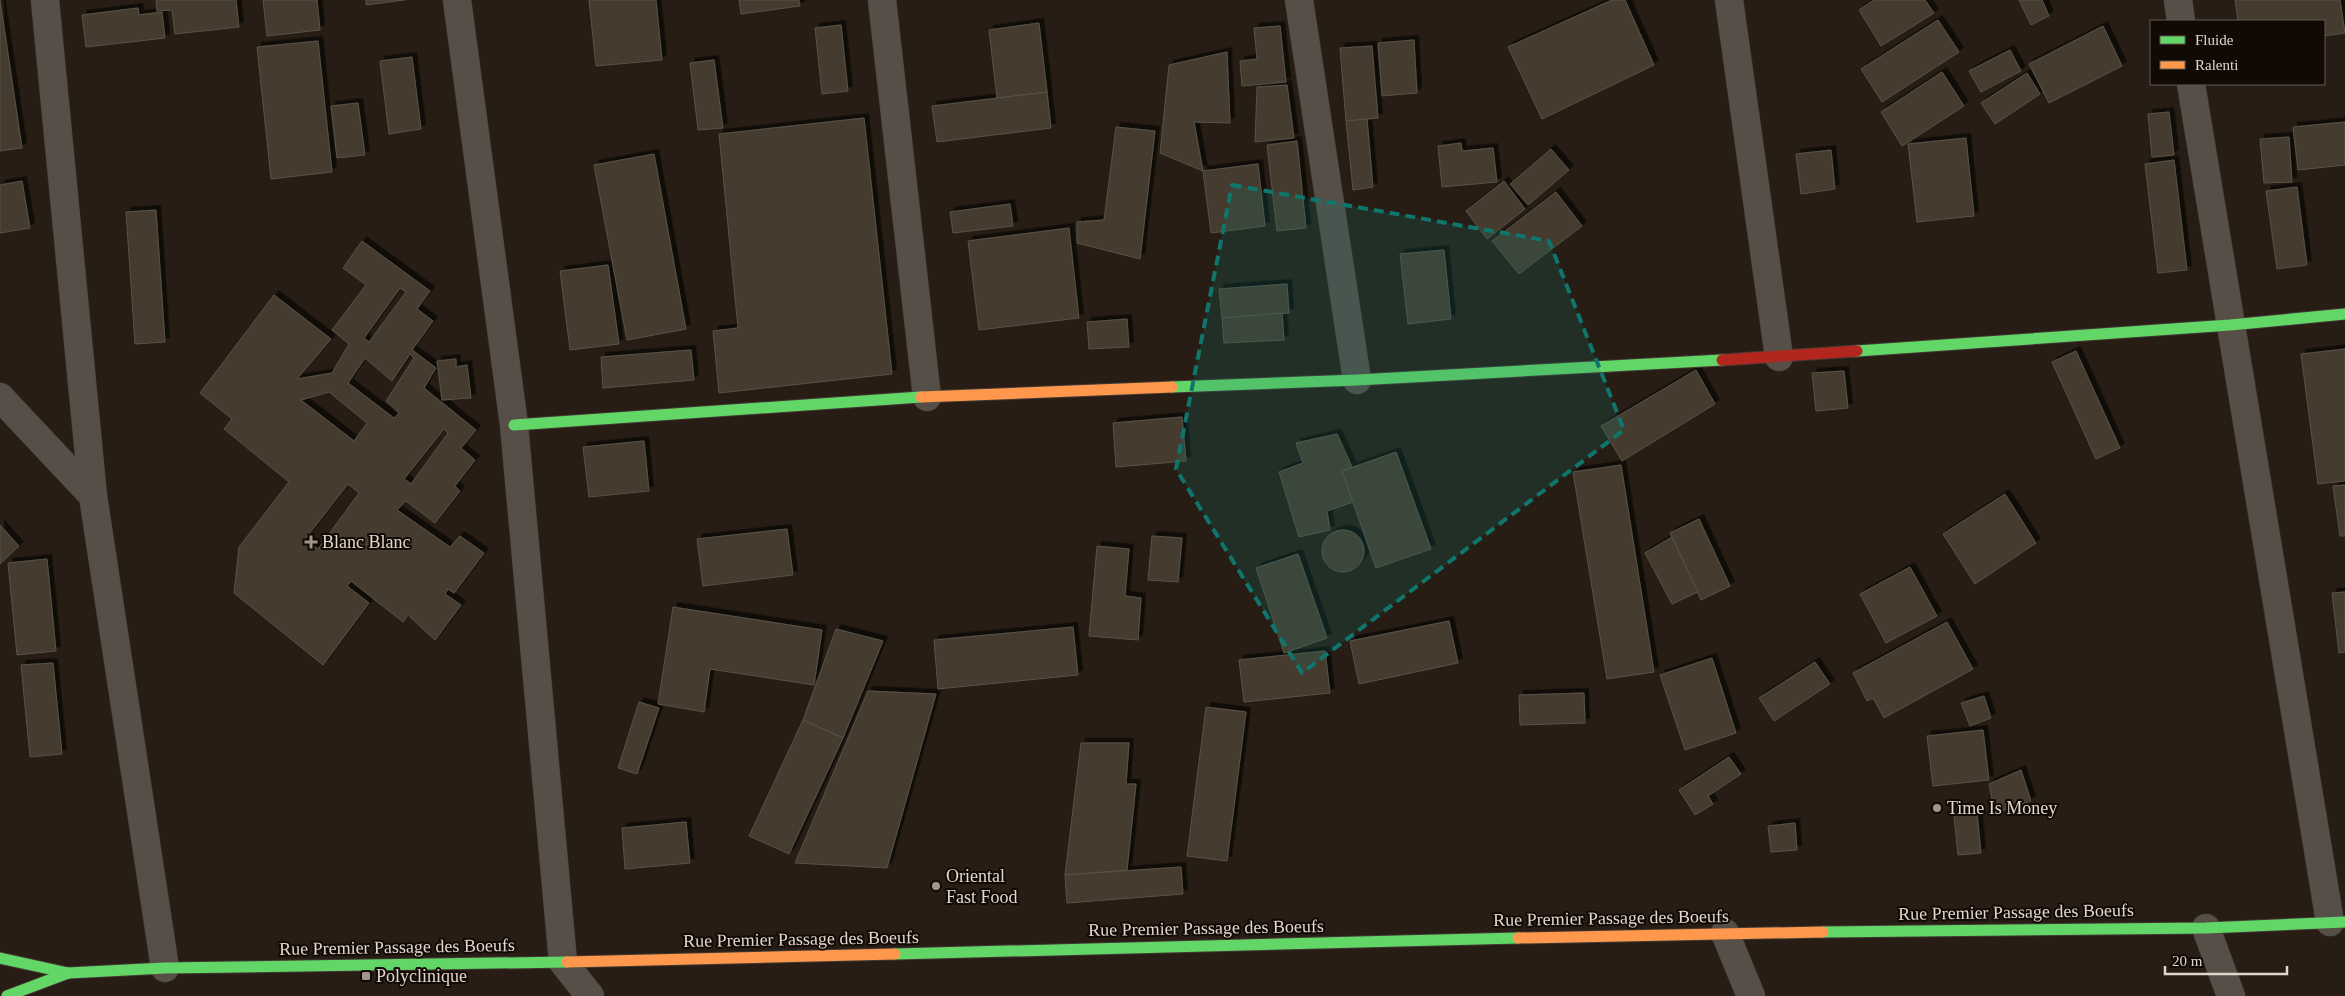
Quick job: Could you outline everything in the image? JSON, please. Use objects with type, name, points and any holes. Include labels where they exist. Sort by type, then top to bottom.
[{"type":"main road","points":[[514,426],[928,397],[1357,380],[1779,357],[2230,325],[2345,314]]},
{"type":"main road","name":"Rue Premier Passage des Boeufs","points":[[68,973],[165,968],[564,962],[1725,933],[2206,928],[2337,922]]},
{"type":"main road","points":[[0,958],[68,973]]},
{"type":"main road","points":[[7,996],[68,973]]},
{"type":"street","points":[[45,0],[93,496],[165,968]]},
{"type":"street","points":[[457,0],[514,426],[564,962],[590,996]]},
{"type":"street","points":[[882,0],[928,397]]},
{"type":"street","points":[[1299,0],[1357,380]]},
{"type":"street","points":[[1729,0],[1779,357]]},
{"type":"street","points":[[2178,0],[2181,20]]},
{"type":"street","points":[[2191,85],[2230,325],[2337,922]]},
{"type":"street","points":[[0,397],[93,496]]},
{"type":"street","points":[[2206,928],[2231,996]]},
{"type":"street","points":[[1725,933],[1751,996]]},
{"type":"highlighted area","points":[[1232,185],[1549,241],[1624,430],[1302,673],[1176,469]]},
{"type":"building","points":[[0,0],[22,148],[0,151]]},
{"type":"building","points":[[156,0],[236,0],[239,27],[175,34],[172,10],[157,11]]},
{"type":"building","points":[[263,0],[317,0],[320,30],[267,36]]},
{"type":"building","points":[[366,0],[405,0],[366,5]]},
{"type":"building","points":[[589,0],[656,0],[662,60],[596,66]]},
{"type":"building","points":[[739,0],[799,0],[800,6],[741,14]]},
{"type":"building","points":[[1612,0],[1625,0],[1654,65],[1542,119],[1508,47]]},
{"type":"building","points":[[1874,0],[1925,0],[1934,13],[1881,46],[1859,10]]},
{"type":"building","points":[[2019,0],[2042,0],[2049,16],[2031,25]]},
{"type":"building","points":[[2235,0],[2340,0],[2345,33],[2325,36],[2325,20],[2238,20]]},
{"type":"building","points":[[138,8],[139,15],[162,12],[165,38],[86,47],[82,15]]},
{"type":"building","points":[[1938,20],[1959,52],[1882,102],[1861,69]]},
{"type":"building","points":[[1039,23],[1047,92],[997,98],[989,30]]},
{"type":"building","points":[[841,25],[848,91],[822,94],[815,28]]},
{"type":"building","points":[[1280,26],[1286,82],[1242,86],[1240,61],[1257,59],[1254,28]]},
{"type":"building","points":[[2103,26],[2122,66],[2049,103],[2029,64]]},
{"type":"building","points":[[1414,40],[1417,93],[1382,96],[1378,43]]},
{"type":"building","points":[[318,41],[332,172],[271,179],[257,47]]},
{"type":"building","points":[[1372,46],[1378,118],[1346,121],[1340,48]]},
{"type":"building","points":[[2010,50],[2021,71],[1981,92],[1969,71]]},
{"type":"building","points":[[1227,52],[1230,123],[1194,122],[1203,171],[1160,153],[1169,65]]},
{"type":"building","points":[[412,57],[421,129],[389,134],[380,61]]},
{"type":"building","points":[[714,60],[723,128],[698,130],[690,63]]},
{"type":"building","points":[[1942,72],[1964,106],[1902,146],[1881,112]]},
{"type":"building","points":[[2027,73],[2040,94],[1995,124],[1981,103]]},
{"type":"building","points":[[1287,85],[1294,138],[1255,142],[1257,87]]},
{"type":"building","points":[[1047,92],[1051,128],[937,142],[932,106]]},
{"type":"building","points":[[358,103],[365,155],[337,158],[331,106]]},
{"type":"building","points":[[2169,112],[2174,155],[2152,157],[2148,114]]},
{"type":"building","points":[[864,118],[892,374],[719,393],[713,331],[738,328],[719,134]]},
{"type":"building","points":[[1367,119],[1373,187],[1353,190],[1346,121]]},
{"type":"building","points":[[2345,122],[2345,165],[2298,170],[2293,127]]},
{"type":"building","points":[[1116,127],[1155,131],[1140,259],[1077,243],[1077,222],[1104,220]]},
{"type":"building","points":[[2289,137],[2292,182],[2264,183],[2260,139]]},
{"type":"building","points":[[1966,138],[1974,216],[1917,222],[1908,144]]},
{"type":"building","points":[[1297,141],[1306,228],[1277,231],[1267,145]]},
{"type":"building","points":[[1461,143],[1462,151],[1493,148],[1497,182],[1442,187],[1438,146]]},
{"type":"building","points":[[1551,149],[1569,170],[1528,205],[1510,184]]},
{"type":"building","points":[[1831,150],[1835,189],[1801,194],[1796,154]]},
{"type":"building","points":[[654,154],[686,329],[627,340],[594,165]]},
{"type":"building","points":[[2174,160],[2187,270],[2158,273],[2145,164]]},
{"type":"building","points":[[1258,164],[1265,226],[1211,233],[1203,171]]},
{"type":"building","points":[[22,181],[30,228],[0,233],[0,185]]},
{"type":"building","points":[[1504,181],[1525,209],[1487,239],[1466,211]]},
{"type":"building","points":[[2297,187],[2307,265],[2277,269],[2266,191]]},
{"type":"building","points":[[1556,192],[1582,226],[1519,274],[1492,241]]},
{"type":"building","points":[[1010,204],[1013,226],[953,233],[950,212]]},
{"type":"building","points":[[156,210],[165,342],[135,344],[126,212]]},
{"type":"building","points":[[1069,228],[1079,318],[979,330],[968,241]]},
{"type":"building","points":[[362,241],[430,291],[417,309],[433,321],[412,350],[436,368],[424,388],[476,430],[461,448],[475,460],[455,486],[460,491],[435,523],[406,501],[397,510],[450,547],[460,536],[484,553],[454,593],[448,589],[445,594],[461,605],[435,640],[408,615],[403,622],[351,581],[347,586],[369,603],[323,665],[234,593],[239,547],[289,482],[224,429],[232,419],[200,393],[274,295],[331,339],[297,379],[332,373],[349,344],[332,330],[366,285],[343,268]],"holes":[[[400,288],[406,292],[369,342],[364,338]],[[410,354],[414,358],[386,401],[399,413],[394,418],[348,383],[365,358],[392,381]],[[329,392],[367,423],[354,441],[301,400]],[[444,429],[448,433],[411,484],[404,479]],[[348,484],[359,493],[318,549],[305,539]]]},
{"type":"building","points":[[1444,250],[1451,319],[1408,324],[1400,254]]},
{"type":"building","points":[[608,265],[619,344],[570,350],[560,271]]},
{"type":"building","points":[[1287,284],[1289,313],[1222,318],[1219,289]]},
{"type":"building","points":[[1282,313],[1284,340],[1224,343],[1222,318]]},
{"type":"building","points":[[1127,319],[1129,347],[1089,349],[1087,322]]},
{"type":"building","points":[[2345,349],[2345,481],[2318,484],[2301,354]]},
{"type":"building","points":[[691,350],[694,380],[603,388],[601,357]]},
{"type":"building","points":[[2076,351],[2120,448],[2096,459],[2052,362]]},
{"type":"building","points":[[456,359],[456,367],[467,365],[471,398],[442,400],[437,361]]},
{"type":"building","points":[[1696,370],[1715,404],[1622,461],[1601,426]]},
{"type":"building","points":[[1844,371],[1848,408],[1816,411],[1812,373]]},
{"type":"building","points":[[1182,417],[1186,461],[1116,467],[1113,423]]},
{"type":"building","points":[[1337,434],[1352,467],[1342,471],[1353,502],[1327,511],[1330,530],[1299,537],[1279,472],[1303,463],[1296,443]]},
{"type":"building","points":[[644,441],[649,491],[589,497],[583,447]]},
{"type":"building","points":[[1396,452],[1431,549],[1376,568],[1342,471]]},
{"type":"building","points":[[1621,465],[1654,672],[1607,679],[1573,472]]},
{"type":"building","points":[[2345,485],[2345,536],[2340,536],[2333,486]]},
{"type":"building","points":[[2005,494],[2036,543],[1975,584],[1943,534]]},
{"type":"building","points":[[1699,519],[1730,586],[1701,600],[1670,533]]},
{"type":"building","points":[[0,525],[19,546],[0,564]]},
{"type":"building","points":[[787,529],[793,575],[703,586],[697,539]]},
{"type":"building","points":[[1347,530],[1355,533],[1361,539],[1364,551],[1361,563],[1355,569],[1339,572],[1331,569],[1325,563],[1322,547],[1325,539],[1331,533]]},
{"type":"building","points":[[1152,536],[1182,538],[1178,582],[1148,580]]},
{"type":"building","points":[[1672,537],[1698,592],[1672,604],[1645,553]]},
{"type":"building","points":[[1097,546],[1129,549],[1125,596],[1141,598],[1138,640],[1089,636]]},
{"type":"building","points":[[1298,554],[1327,638],[1284,653],[1256,568]]},
{"type":"building","points":[[47,559],[56,651],[17,655],[8,563]]},
{"type":"building","points":[[1910,567],[1937,616],[1886,643],[1860,594]]},
{"type":"building","points":[[2345,592],[2345,652],[2339,653],[2332,593]]},
{"type":"building","points":[[673,607],[822,630],[814,685],[710,669],[704,712],[658,704]]},
{"type":"building","points":[[1449,621],[1458,663],[1359,684],[1350,641]]},
{"type":"building","points":[[1947,622],[1973,669],[1884,718],[1873,698],[1867,701],[1853,673]]},
{"type":"building","points":[[1073,627],[1078,675],[938,689],[934,640]]},
{"type":"building","points":[[836,629],[883,641],[843,738],[803,720]]},
{"type":"building","points":[[1325,651],[1330,693],[1244,702],[1239,660]]},
{"type":"building","points":[[1712,658],[1736,733],[1685,750],[1660,675]]},
{"type":"building","points":[[1815,662],[1830,684],[1774,721],[1759,698]]},
{"type":"building","points":[[53,663],[62,754],[30,757],[21,665]]},
{"type":"building","points":[[868,691],[936,694],[887,868],[795,863]]},
{"type":"building","points":[[1584,693],[1585,723],[1520,725],[1519,695]]},
{"type":"building","points":[[1984,696],[1991,718],[1970,726],[1961,703]]},
{"type":"building","points":[[639,702],[659,708],[637,774],[618,768]]},
{"type":"building","points":[[1206,707],[1246,712],[1227,861],[1187,856]]},
{"type":"building","points":[[803,720],[843,738],[789,854],[749,836]]},
{"type":"building","points":[[1983,730],[1989,780],[1933,786],[1927,736]]},
{"type":"building","points":[[1081,743],[1129,743],[1126,784],[1136,784],[1127,870],[1065,875]]},
{"type":"building","points":[[1729,757],[1741,774],[1708,796],[1713,804],[1695,815],[1679,790]]},
{"type":"building","points":[[2021,770],[2031,801],[1995,813],[1989,784]]},
{"type":"building","points":[[1977,813],[1981,853],[1958,855],[1954,815]]},
{"type":"building","points":[[686,822],[690,863],[625,869],[622,828]]},
{"type":"building","points":[[1795,823],[1797,850],[1771,852],[1768,826]]},
{"type":"building","points":[[1181,867],[1183,894],[1067,903],[1065,875]]},
{"type":"traffic: fast","points":[[1857,351],[2230,325],[2345,314]]},
{"type":"traffic: fast","points":[[1172,387],[1357,380],[1722,360]]},
{"type":"traffic: fast","points":[[514,425],[921,397]]},
{"type":"traffic: fast","points":[[1823,932],[2206,928],[2345,922]]},
{"type":"traffic: fast","points":[[895,954],[1518,938]]},
{"type":"traffic: fast","points":[[0,958],[68,973],[165,968],[567,962]]},
{"type":"traffic: fast","points":[[7,996],[68,973]]},
{"type":"traffic: slow","points":[[921,397],[1172,387]]},
{"type":"traffic: slow","points":[[1518,938],[1823,932]]},
{"type":"traffic: slow","points":[[567,962],[895,954]]},
{"type":"traffic: jam","points":[[1722,360],[1857,351]]},
{"type":"place","name":"Blanc Blanc","points":[[311,542]]},
{"type":"place","name":"Time Is Money","points":[[1937,808]]},
{"type":"place","name":"Oriental Fast Food","points":[[936,886]]},
{"type":"place","name":"Polyclinique","points":[[366,976]]}]
